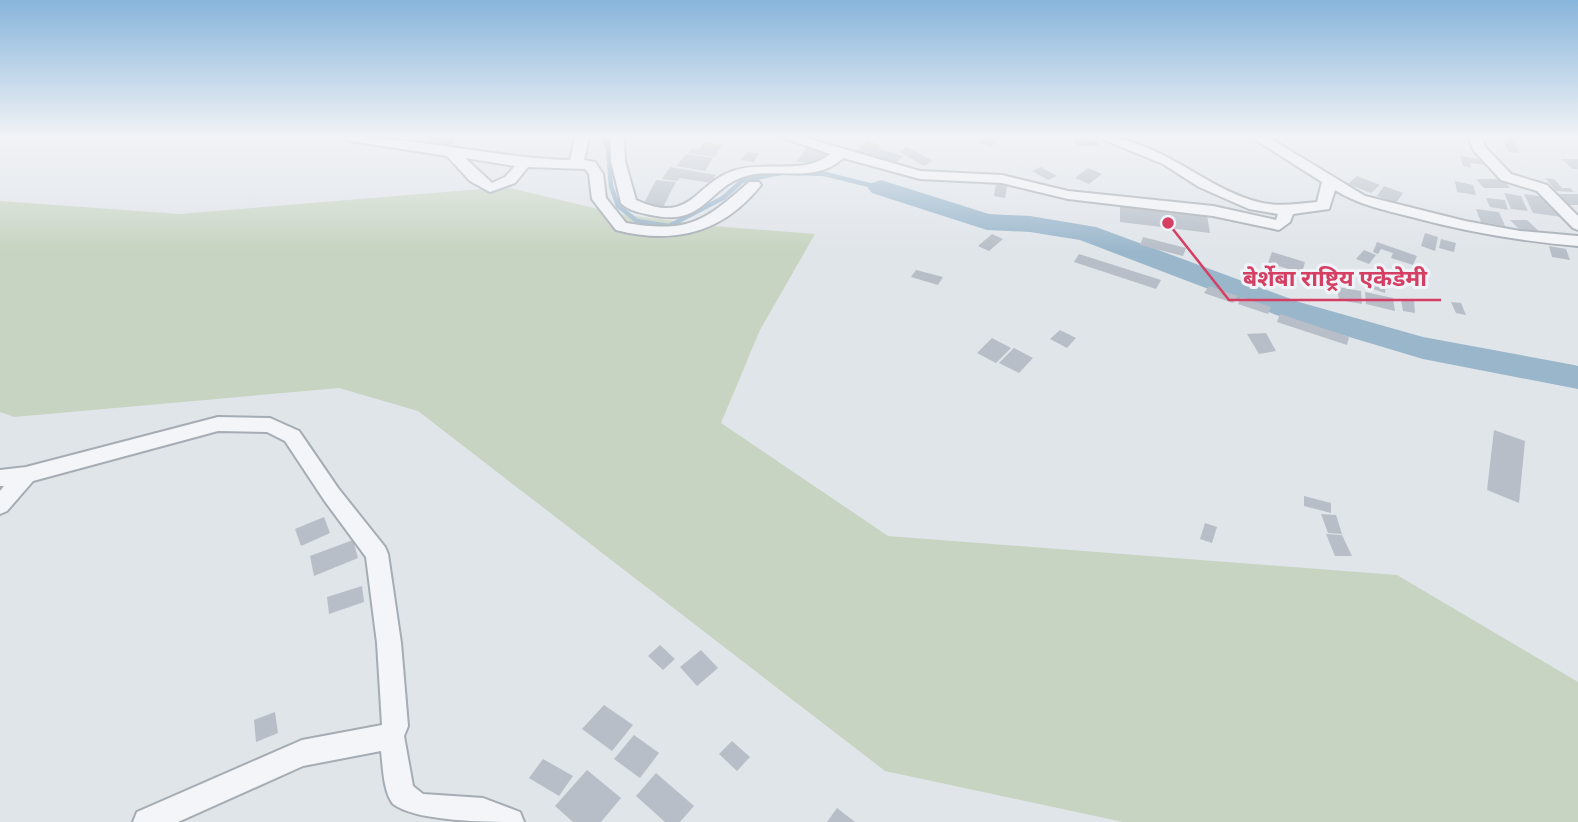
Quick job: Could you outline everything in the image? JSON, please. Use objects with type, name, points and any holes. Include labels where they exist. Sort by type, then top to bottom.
[{"type":"street","points":[[473,175],[490,188],[506,184],[516,175]]},
{"type":"street","points":[[596,175],[599,200],[621,228],[677,234],[699,228],[754,185]]},
{"type":"street","points":[[622,175],[629,203],[645,211],[675,213],[698,204],[733,175]]},
{"type":"street","points":[[942,175],[1002,179],[1068,195],[1179,206],[1279,225],[1285,219],[1286,210]]},
{"type":"street","points":[[1193,175],[1235,199],[1270,210],[1324,206],[1330,180]]},
{"type":"street","points":[[1322,175],[1360,199],[1464,226],[1520,236],[1578,241]]},
{"type":"street","points":[[1504,175],[1542,188],[1578,225]]},
{"type":"street","points":[[0,478],[26,475],[218,424],[270,425],[292,436],[331,495],[377,554],[389,643],[395,726],[391,736],[401,793],[415,805],[432,810],[483,813],[510,822]]},
{"type":"street","points":[[0,505],[26,475]]},
{"type":"street","points":[[147,822],[302,753],[391,736]]},
{"type":"green space","points":[[506,187],[619,214],[713,226],[815,234],[760,330],[721,423],[888,536],[1397,575],[1578,682],[1578,822],[1123,822],[885,771],[418,411],[339,388],[14,417],[0,412],[0,201],[179,214]]},
{"type":"building","points":[[664,175],[716,175],[711,183],[680,178],[677,181],[662,179]]},
{"type":"building","points":[[1040,175],[1057,176],[1048,180]]},
{"type":"building","points":[[1078,175],[1100,175],[1089,184],[1075,178]]},
{"type":"building","points":[[1357,176],[1380,185],[1371,193],[1348,184]]},
{"type":"building","points":[[1545,178],[1554,179],[1562,188],[1570,188],[1574,192],[1556,191]]},
{"type":"building","points":[[1476,179],[1502,179],[1510,188],[1484,188]]},
{"type":"building","points":[[656,180],[676,182],[663,207],[643,205]]},
{"type":"building","points":[[1455,181],[1473,185],[1476,195],[1457,192]]},
{"type":"building","points":[[996,184],[1007,186],[1005,198],[994,196]]},
{"type":"building","points":[[1384,186],[1403,193],[1396,203],[1377,196]]},
{"type":"building","points":[[1504,193],[1521,196],[1528,211],[1511,209]]},
{"type":"building","points":[[1524,194],[1552,198],[1562,217],[1533,213]]},
{"type":"building","points":[[1557,194],[1578,194],[1578,205],[1568,205]]},
{"type":"building","points":[[1486,198],[1505,200],[1508,210],[1490,207]]},
{"type":"building","points":[[1120,203],[1207,215],[1210,233],[1120,222]]},
{"type":"building","points":[[1476,209],[1499,212],[1505,226],[1481,222]]},
{"type":"building","points":[[1510,220],[1527,220],[1540,232],[1522,232]]},
{"type":"building","points":[[1425,233],[1438,237],[1435,251],[1421,246]]},
{"type":"building","points":[[992,234],[1003,239],[989,251],[978,246]]},
{"type":"building","points":[[1143,237],[1186,248],[1183,256],[1140,245]]},
{"type":"building","points":[[1441,239],[1456,243],[1454,252],[1439,248]]},
{"type":"building","points":[[1377,242],[1417,256],[1413,265],[1391,258],[1393,253],[1381,249],[1378,254],[1373,252]]},
{"type":"building","points":[[1549,246],[1566,249],[1570,260],[1552,257]]},
{"type":"building","points":[[1364,250],[1376,255],[1369,264],[1356,259]]},
{"type":"building","points":[[1272,252],[1305,262],[1302,273],[1268,263]]},
{"type":"building","points":[[1079,254],[1161,280],[1156,289],[1074,262]]},
{"type":"building","points":[[916,270],[943,277],[938,285],[911,277]]},
{"type":"building","points":[[1366,278],[1386,285],[1385,293],[1364,286]]},
{"type":"building","points":[[1209,286],[1238,296],[1233,303],[1204,293]]},
{"type":"building","points":[[1337,287],[1361,291],[1362,304],[1339,300]]},
{"type":"building","points":[[1365,292],[1393,298],[1395,311],[1366,304]]},
{"type":"building","points":[[1241,297],[1271,307],[1268,314],[1238,304]]},
{"type":"building","points":[[1401,299],[1414,301],[1415,313],[1403,311]]},
{"type":"building","points":[[1451,302],[1461,303],[1466,315],[1456,313]]},
{"type":"building","points":[[1280,314],[1349,337],[1347,345],[1277,322]]},
{"type":"building","points":[[1060,330],[1076,338],[1067,348],[1050,339]]},
{"type":"building","points":[[1266,333],[1276,351],[1259,354],[1247,334]]},
{"type":"building","points":[[992,338],[1011,348],[996,363],[977,353]]},
{"type":"building","points":[[1014,348],[1033,358],[1019,373],[999,363]]},
{"type":"building","points":[[1494,430],[1525,441],[1519,503],[1487,490]]},
{"type":"building","points":[[1304,496],[1331,503],[1331,513],[1304,506]]},
{"type":"building","points":[[1321,514],[1336,515],[1342,534],[1328,533]]},
{"type":"building","points":[[324,517],[330,533],[301,546],[295,529]]},
{"type":"building","points":[[1205,523],[1217,527],[1212,543],[1200,539]]},
{"type":"building","points":[[1326,534],[1342,535],[1352,556],[1335,556]]},
{"type":"building","points":[[353,540],[358,558],[314,576],[310,556]]},
{"type":"building","points":[[362,586],[364,602],[329,614],[327,597]]},
{"type":"building","points":[[660,645],[675,659],[663,670],[648,656]]},
{"type":"building","points":[[701,650],[718,668],[697,686],[680,667]]},
{"type":"building","points":[[604,705],[633,725],[612,751],[582,729]]},
{"type":"building","points":[[275,712],[278,733],[256,742],[254,720]]},
{"type":"building","points":[[634,735],[659,753],[640,778],[614,759]]},
{"type":"building","points":[[732,741],[750,757],[737,771],[719,754]]},
{"type":"building","points":[[543,759],[573,776],[559,796],[529,778]]},
{"type":"building","points":[[587,770],[621,798],[601,822],[573,822],[555,806]]},
{"type":"building","points":[[656,773],[694,806],[680,822],[665,822],[636,796]]},
{"type":"building","points":[[837,808],[855,822],[827,822]]},
{"type":"waterway","points":[[610,175],[618,206],[637,221],[669,226],[723,198],[742,181],[769,175]]},
{"type":"waterway","points":[[830,175],[881,188]]},
{"type":"waterway","points":[[881,188],[987,222],[1030,224],[1086,233],[1289,309],[1423,348],[1578,378]]},
{"type":"place","name":"बेर्शेबा राष्ट्रिय एकेडेमी","points":[[1168,223]]}]
